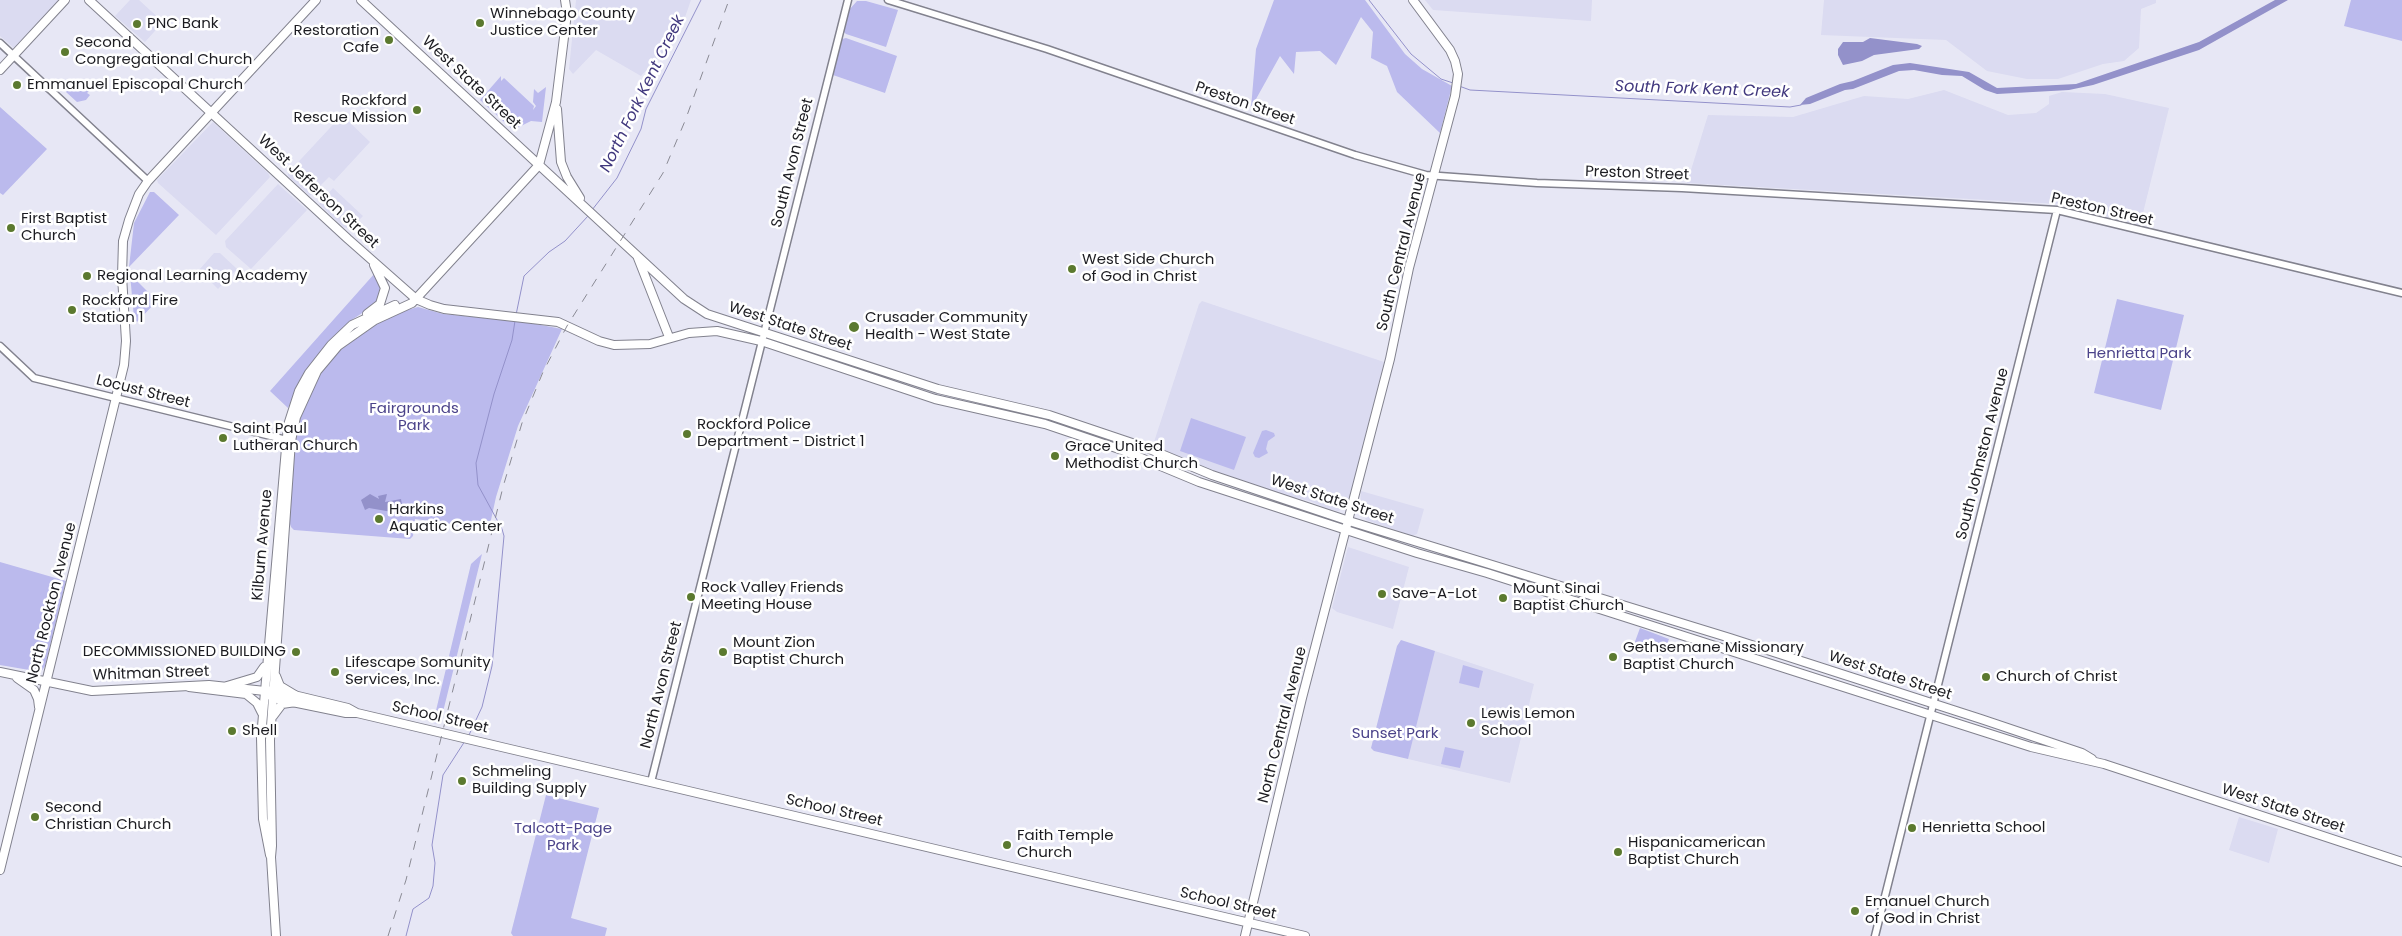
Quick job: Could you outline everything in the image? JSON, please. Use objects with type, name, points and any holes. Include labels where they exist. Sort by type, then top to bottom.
[{"type":"main road","points":[[0,70],[65,0]]},
{"type":"main road","name":"West Jefferson Street","points":[[89,0],[370,259],[416,299],[444,309],[524,318],[567,326]]},
{"type":"main road","name":"North Rockton Avenue","points":[[0,870],[116,398],[126,341],[122,276],[123,241],[134,207],[148,180],[316,0]]},
{"type":"main road","name":"West State Street","points":[[361,0],[696,308],[938,389],[1048,415],[1147,448],[1185,465],[1349,521],[1553,582],[1932,704],[2082,754],[2098,762]]},
{"type":"main road","name":"Kilburn Avenue","points":[[270,857],[272,846],[271,720],[288,441],[302,401],[317,370],[329,355],[361,328],[406,307],[416,299],[539,165],[556,102],[567,13],[566,0]]},
{"type":"main road","name":"South Central Avenue","points":[[1349,521],[1390,359],[1409,268],[1455,96],[1458,74],[1450,50],[1413,0]]},
{"type":"main road","points":[[556,102],[561,162],[567,177],[588,208]]},
{"type":"main road","points":[[636,254],[669,337]]},
{"type":"main road","points":[[352,325],[380,304],[383,298],[385,288],[370,259]]},
{"type":"main road","name":"Kilburn Avenue","points":[[276,936],[270,857],[263,819],[260,766],[264,692],[292,410],[309,373],[331,344],[352,325],[387,308],[416,299]]},
{"type":"main road","name":"West State Street","points":[[567,326],[598,341],[614,345],[650,344],[669,337],[717,331],[761,341],[935,399],[1018,417],[1053,427],[1122,450],[1199,482],[1346,530],[1930,713],[2030,747],[2098,762],[2402,862]]},
{"type":"main road","name":"North Central Avenue","points":[[1245,936],[1302,698],[1349,521]]},
{"type":"main road","points":[[227,686],[257,677],[267,660]]},
{"type":"main road","points":[[271,720],[279,706],[295,699],[280,686],[275,671]]},
{"type":"main road","name":"Whitman Street","points":[[0,672],[92,691],[227,686],[264,692]]},
{"type":"main road","points":[[11,674],[24,682],[36,694],[39,716]]},
{"type":"main road","points":[[189,687],[246,694],[257,703],[262,717]]},
{"type":"main road","name":"School Street","points":[[264,692],[348,708],[356,713],[1305,936]]},
{"type":"street","name":"South Avon Street","points":[[763,332],[848,0]]},
{"type":"street","name":"Preston Street","points":[[888,0],[1047,49],[1354,154],[1426,175],[1537,183],[1682,188],[2057,210],[2402,293]]},
{"type":"street","points":[[0,43],[148,180]]},
{"type":"street","name":"South Johnston Avenue","points":[[1875,936],[1932,704],[1995,464],[2057,210]]},
{"type":"street","name":"North Avon Street","points":[[651,782],[763,332]]},
{"type":"street","name":"Locust Street","points":[[0,346],[34,378],[288,441]]},
{"type":"shaded area","points":[[0,0],[60,0],[14,48],[0,36]]},
{"type":"shaded area","points":[[130,0],[139,0],[163,22],[145,42],[115,16]]},
{"type":"shaded area","points":[[576,0],[691,0],[684,20],[668,47],[641,76],[596,50],[573,74],[569,69]]},
{"type":"shaded area","points":[[1425,0],[1592,0],[1591,21],[1433,10]]},
{"type":"shaded area","points":[[1824,0],[2156,0],[2156,3],[2141,9],[2139,48],[2124,61],[2103,64],[2058,79],[2027,79],[1987,71],[1946,40],[1821,35]]},
{"type":"shaded area","points":[[2275,0],[2288,0],[2199,50],[2093,85],[2069,90],[1997,94],[1985,90],[1962,76],[1914,70],[1899,71],[1810,104],[1800,105],[1806,98],[1840,84],[1853,81],[1893,65],[1910,63],[1969,72],[1997,88],[2076,84],[2199,42]]},
{"type":"shaded area","points":[[1870,38],[1922,46],[1919,49],[1874,55],[1862,61],[1843,65],[1838,55],[1838,49],[1843,42],[1863,42]]},
{"type":"shaded area","points":[[1944,90],[2008,115],[2036,113],[2049,104],[2049,96],[2062,92],[2105,94],[2169,108],[2140,225],[2059,204],[1687,183],[1708,115],[1793,117],[1864,96],[1908,99]]},
{"type":"shaded area","points":[[342,115],[370,142],[334,181],[329,177],[310,196],[288,176],[288,173]]},
{"type":"shaded area","points":[[213,122],[270,177],[216,235],[158,183],[157,180]]},
{"type":"shaded area","points":[[278,184],[307,210],[251,269],[226,247],[225,241]]},
{"type":"shaded area","points":[[333,188],[363,216],[350,229],[343,227],[319,204]]},
{"type":"shaded area","points":[[214,253],[220,253],[237,269],[218,289],[199,270]]},
{"type":"shaded area","points":[[1202,301],[1384,362],[1346,507],[1338,511],[1328,509],[1310,501],[1287,496],[1192,464],[1156,449],[1154,442],[1199,304]]},
{"type":"shaded area","points":[[1361,491],[1424,509],[1417,534],[1412,536],[1366,520],[1360,509]]},
{"type":"shaded area","points":[[370,494],[379,499],[378,496],[387,494],[385,502],[401,499],[403,510],[392,512],[369,508],[365,510],[361,500]]},
{"type":"shaded area","points":[[1348,547],[1409,567],[1393,629],[1337,612],[1332,608]]},
{"type":"shaded area","name":"Lewis Lemon School","points":[[1435,651],[1534,684],[1510,783],[1408,759]]},
{"type":"shaded area","points":[[2239,817],[2278,829],[2269,863],[2229,850]]},
{"type":"green space","points":[[1274,0],[1365,0],[1405,54],[1422,69],[1452,86],[1440,133],[1397,92],[1387,66],[1371,58],[1373,32],[1361,17],[1336,65],[1320,51],[1296,52],[1294,74],[1280,56],[1251,108],[1256,49]]},
{"type":"green space","points":[[2351,0],[2402,0],[2402,41],[2344,26]]},
{"type":"green space","points":[[857,1],[866,1],[898,10],[886,47],[846,34],[843,31],[849,10]]},
{"type":"green space","points":[[846,38],[897,56],[885,93],[833,75],[842,39]]},
{"type":"green space","points":[[501,76],[501,81],[504,78],[534,106],[533,110],[536,106],[533,102],[534,89],[538,93],[546,87],[542,122],[531,121],[513,130],[480,100]]},
{"type":"green space","points":[[75,82],[82,89],[85,87],[89,91],[87,93],[90,95],[86,100],[77,102],[66,92]]},
{"type":"green space","points":[[0,107],[47,149],[3,195],[0,193]]},
{"type":"green space","points":[[150,192],[154,192],[179,215],[129,267],[134,223]]},
{"type":"green space","points":[[375,273],[383,290],[376,304],[353,319],[327,343],[308,368],[288,408],[270,391]]},
{"type":"green space","points":[[130,274],[157,301],[137,322],[134,318]]},
{"type":"green space","name":"Henrietta Park","points":[[2117,299],[2184,315],[2161,410],[2094,393]]},
{"type":"green space","name":"Fairgrounds Park","points":[[418,307],[443,314],[525,322],[562,329],[518,426],[496,497],[489,529],[415,519],[413,536],[410,539],[294,530],[289,521],[296,433],[299,419],[315,381],[342,347],[363,330],[400,312]]},
{"type":"green space","points":[[1191,418],[1246,437],[1234,470],[1180,451]]},
{"type":"green space","points":[[1266,430],[1274,433],[1275,436],[1268,441],[1266,449],[1268,453],[1259,458],[1255,457],[1253,453],[1262,431]]},
{"type":"green space","points":[[482,554],[440,724],[433,723],[471,564]]},
{"type":"green space","points":[[0,562],[66,581],[45,666],[41,672],[0,665]]},
{"type":"green space","points":[[1640,628],[1669,639],[1663,654],[1633,647]]},
{"type":"green space","name":"Sunset Park","points":[[1401,640],[1435,651],[1408,759],[1374,751],[1371,748],[1397,646]]},
{"type":"green space","points":[[1463,665],[1483,671],[1479,688],[1459,683]]},
{"type":"green space","points":[[1445,747],[1464,751],[1460,768],[1441,764]]},
{"type":"green space","name":"Talcott-Page Park","points":[[546,795],[599,808],[571,918],[607,928],[605,936],[513,936],[511,933]]},
{"type":"waterway","name":"North Fork Kent Creek","points":[[592,210],[617,178],[641,129],[646,109],[701,0]]},
{"type":"waterway","name":"South Fork Kent Creek","points":[[1369,0],[1411,54],[1441,79],[1453,83]]},
{"type":"waterway","name":"South Fork Kent Creek","points":[[1459,86],[1470,90],[1790,107],[1801,105]]},
{"type":"waterway","name":"North Fork Kent Creek","points":[[516,315],[524,276],[549,252],[565,241],[588,216]]},
{"type":"waterway","name":"North Fork Kent Creek","points":[[469,735],[482,707],[492,666],[504,536],[478,485],[476,463],[494,394],[512,340],[515,321]]},
{"type":"waterway","name":"North Fork Kent Creek","points":[[406,936],[413,909],[429,898],[433,886],[435,863],[432,845],[443,775],[465,741]]},
{"type":"railway","points":[[388,936],[406,880],[503,487],[522,423],[543,372],[567,326],[663,173],[685,121],[729,0]]},
{"type":"place","name":"Winnebago County Justice Center","points":[[480,23]]},
{"type":"place","name":"PNC Bank","points":[[137,24]]},
{"type":"place","name":"Restoration Cafe","points":[[389,40]]},
{"type":"place","name":"Second Congregational Church","points":[[65,52]]},
{"type":"place","name":"Emmanuel Episcopal Church","points":[[17,85]]},
{"type":"place","name":"Rockford Rescue Mission","points":[[417,110]]},
{"type":"place","name":"First Baptist Church","points":[[11,228]]},
{"type":"place","name":"West Side Church of God in Christ","points":[[1072,269]]},
{"type":"place","name":"Regional Learning Academy","points":[[87,276]]},
{"type":"place","name":"Rockford Fire Station 1","points":[[72,310]]},
{"type":"place","name":"Crusader Community Health - West State","points":[[854,327]]},
{"type":"place","name":"Rockford Police Department - District 1","points":[[687,434]]},
{"type":"place","name":"Saint Paul Lutheran Church","points":[[223,438]]},
{"type":"place","name":"Grace United Methodist Church","points":[[1055,456]]},
{"type":"place","name":"Harkins Aquatic Center","points":[[379,519]]},
{"type":"place","name":"Save-A-Lot","points":[[1382,594]]},
{"type":"place","name":"Rock Valley Friends Meeting House","points":[[691,597]]},
{"type":"place","name":"Mount Sinai Baptist Church","points":[[1503,598]]},
{"type":"place","name":"DECOMMISSIONED BUILDING","points":[[296,652]]},
{"type":"place","name":"Mount Zion Baptist Church","points":[[723,652]]},
{"type":"place","name":"Gethsemane Missionary Baptist Church","points":[[1613,657]]},
{"type":"place","name":"Lifescape Somunity Services, Inc.","points":[[335,672]]},
{"type":"place","name":"Church of Christ","points":[[1986,677]]},
{"type":"place","name":"Lewis Lemon School","points":[[1471,723]]},
{"type":"place","name":"Shell","points":[[232,731]]},
{"type":"place","name":"Schmeling Building Supply","points":[[462,781]]},
{"type":"place","name":"Second Christian Church","points":[[35,817]]},
{"type":"place","name":"Henrietta School","points":[[1912,828]]},
{"type":"place","name":"Faith Temple Church","points":[[1007,845]]},
{"type":"place","name":"Hispanicamerican Baptist Church","points":[[1618,852]]},
{"type":"place","name":"Emanuel Church of God in Christ","points":[[1855,911]]}]
